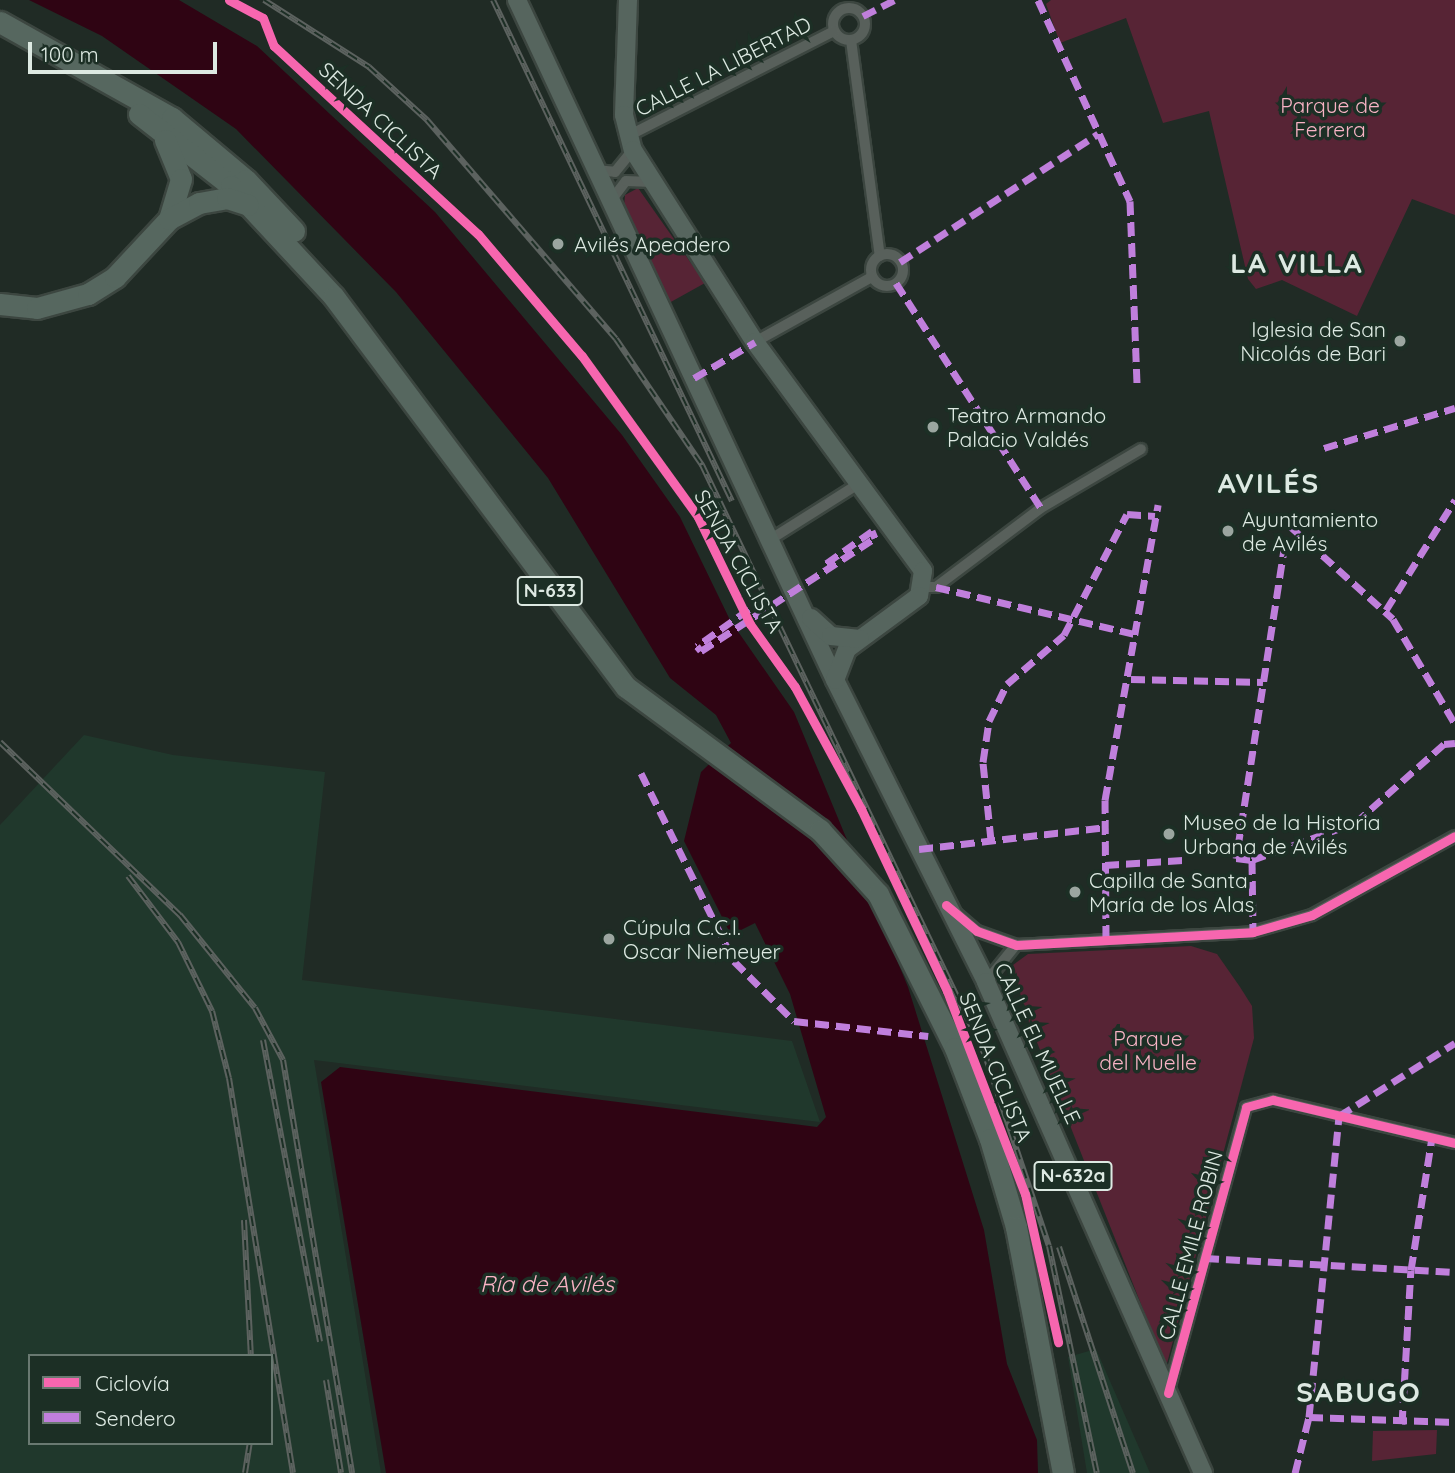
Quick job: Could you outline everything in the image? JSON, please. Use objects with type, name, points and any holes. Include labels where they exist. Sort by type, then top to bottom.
[{"type":"highway","points":[[0,24],[111,79],[218,155],[299,238],[396,364],[426,414]]},
{"type":"highway","points":[[0,24],[139,114],[210,168],[334,298],[426,414]]},
{"type":"highway","points":[[111,79],[205,155],[210,168],[199,202]]},
{"type":"highway","points":[[139,114],[175,151],[180,183],[169,219]]},
{"type":"highway","points":[[180,183],[210,168],[225,172],[299,238]]},
{"type":"highway","points":[[0,304],[37,309],[88,294],[115,277],[169,219],[199,202],[227,198],[248,205]]},
{"type":"highway","name":"N-633","points":[[426,414],[597,654],[699,746],[820,830],[855,863],[900,934],[990,1139],[1016,1227],[1063,1473]]},
{"type":"main road","points":[[517,0],[609,203],[802,605],[822,630],[860,639]]},
{"type":"main road","points":[[628,0],[631,143],[652,182],[755,342],[921,566],[924,587],[913,603],[860,639],[841,657],[835,680]]},
{"type":"main road","name":"CALLE EL MUELLE","points":[[802,605],[835,680],[986,982],[1168,1393]]},
{"type":"main road","name":"N-632a","points":[[1168,1393],[1203,1473]]},
{"type":"street","points":[[847,4],[865,20],[862,33],[851,40],[834,31],[835,16],[847,4]]},
{"type":"street","name":"CALLE LA LIBERTAD","points":[[594,170],[615,172],[631,143],[834,31]]},
{"type":"street","points":[[755,342],[872,277],[880,256],[851,40]]},
{"type":"street","points":[[609,203],[626,181],[652,182]]},
{"type":"street","points":[[872,277],[884,286],[901,277],[898,259],[880,256]]},
{"type":"street","points":[[924,587],[936,587],[1041,508],[1141,449]]},
{"type":"street","points":[[771,539],[860,483]]},
{"type":"street","points":[[946,905],[977,931],[1016,945],[1253,932],[1312,915],[1455,836]]},
{"type":"street","points":[[986,982],[1016,945]]},
{"type":"street","name":"CALLE EMILE ROBIN","points":[[1168,1393],[1246,1107],[1273,1100],[1455,1143]]},
{"type":"shaded area","points":[[84,735],[173,755],[325,772],[302,980],[792,1041],[820,1122],[314,1060],[381,1473],[0,1473],[0,825]]},
{"type":"shaded area","points":[[1096,1349],[1150,1473],[1087,1473],[1068,1357]]},
{"type":"green space","name":"Parque de Ferrera","points":[[1051,0],[1455,0],[1455,215],[1412,199],[1357,316],[1282,280],[1256,289],[1248,279],[1209,111],[1163,123],[1126,18],[1060,43],[1046,4]]},
{"type":"green space","points":[[638,188],[705,283],[669,303],[624,207],[625,195]]},
{"type":"green space","name":"Parque del Muelle","points":[[1191,946],[1217,954],[1240,987],[1252,1006],[1254,1038],[1166,1367],[1025,1012],[1013,965],[1028,954]]},
{"type":"green space","points":[[1437,1430],[1436,1454],[1372,1461],[1373,1431]]},
{"type":"water","name":"Ría de Avilés","points":[[29,0],[179,0],[257,46],[435,212],[622,435],[680,517],[730,620],[794,712],[908,987],[984,1230],[1007,1364],[1037,1440],[1038,1473],[386,1473],[321,1082],[340,1067],[817,1127],[826,1117],[790,994],[755,923],[731,935],[684,841],[701,772],[731,743],[716,715],[670,678],[548,478],[396,292],[236,129],[102,36]]},
{"type":"railway","points":[[264,0],[369,67],[427,120],[616,339],[702,465],[985,1055],[1049,1246],[1097,1473]]},
{"type":"railway","points":[[493,0],[732,501]]},
{"type":"railway","points":[[0,742],[180,915],[255,1008],[283,1060],[352,1473]]},
{"type":"railway","points":[[128,876],[178,942],[212,1011],[229,1078],[293,1473]]},
{"type":"railway","points":[[263,1040],[320,1342]]},
{"type":"railway","points":[[244,1220],[251,1354]]},
{"type":"railway","points":[[1059,1247],[1133,1473]]},
{"type":"railway","points":[[326,1380],[341,1473]]},
{"type":"railway","points":[[245,1473],[250,1445]]},
{"type":"marked path","points":[[863,16],[895,0]]},
{"type":"marked path","points":[[1038,0],[1130,201],[1137,384]]},
{"type":"marked path","points":[[900,262],[1098,134]]},
{"type":"marked path","points":[[896,283],[1041,508]]},
{"type":"marked path","points":[[694,378],[755,342]]},
{"type":"marked path","points":[[1324,448],[1455,408]]},
{"type":"marked path","points":[[1386,610],[1455,500]]},
{"type":"marked path","points":[[1106,939],[1105,800],[1158,505]]},
{"type":"marked path","points":[[991,840],[983,762],[989,721],[1007,684],[1064,635],[1127,514],[1155,516]]},
{"type":"marked path","points":[[1291,527],[1393,619],[1455,724]]},
{"type":"marked path","points":[[749,609],[697,646],[701,651],[875,538],[872,531],[821,567]]},
{"type":"marked path","points":[[1285,543],[1236,858],[1252,860],[1355,823],[1444,744],[1455,743]]},
{"type":"marked path","points":[[936,587],[1139,635]]},
{"type":"marked path","points":[[1131,679],[1263,682]]},
{"type":"marked path","points":[[641,773],[734,961],[794,1021],[928,1036]]},
{"type":"marked path","points":[[919,849],[1105,827]]},
{"type":"marked path","points":[[1105,865],[1183,860]]},
{"type":"marked path","points":[[1252,860],[1253,932]]},
{"type":"marked path","points":[[1339,1116],[1455,1043]]},
{"type":"marked path","points":[[1295,1473],[1309,1417],[1339,1116]]},
{"type":"marked path","points":[[1402,1424],[1411,1270],[1432,1138]]},
{"type":"marked path","points":[[1205,1258],[1455,1272]]},
{"type":"marked path","points":[[1309,1417],[1455,1422]]},
{"type":"cycle path","name":"SENDA CICLISTA","points":[[229,0],[263,18],[274,46],[478,234],[582,356],[698,517],[750,624],[795,687],[861,809],[947,991],[1025,1194],[1058,1342]]},
{"type":"cycle path","points":[[946,905],[977,931],[1016,945],[1253,932],[1312,915],[1455,836]]},
{"type":"cycle path","points":[[1168,1393],[1246,1107],[1273,1100],[1455,1143]]},
{"type":"place","name":"Avilés Apeadero","points":[[558,244]]},
{"type":"place","name":"Iglesia de San Nicolás de Bari","points":[[1400,341]]},
{"type":"place","name":"Teatro Armando Palacio Valdés","points":[[933,427]]},
{"type":"place","name":"Ayuntamiento de Avilés","points":[[1228,531]]},
{"type":"place","name":"Museo de la Historia Urbana de Avilés","points":[[1169,834]]},
{"type":"place","name":"Capilla de Santa María de los Alas","points":[[1075,892]]},
{"type":"place","name":"Cúpula C.C.I. Oscar Niemeyer","points":[[609,939]]},
{"type":"district","name":"LA VILLA","points":[[1297,263]]},
{"type":"district","name":"AVILÉS","points":[[1269,483]]},
{"type":"district","name":"SABUGO","points":[[1359,1392]]}]
